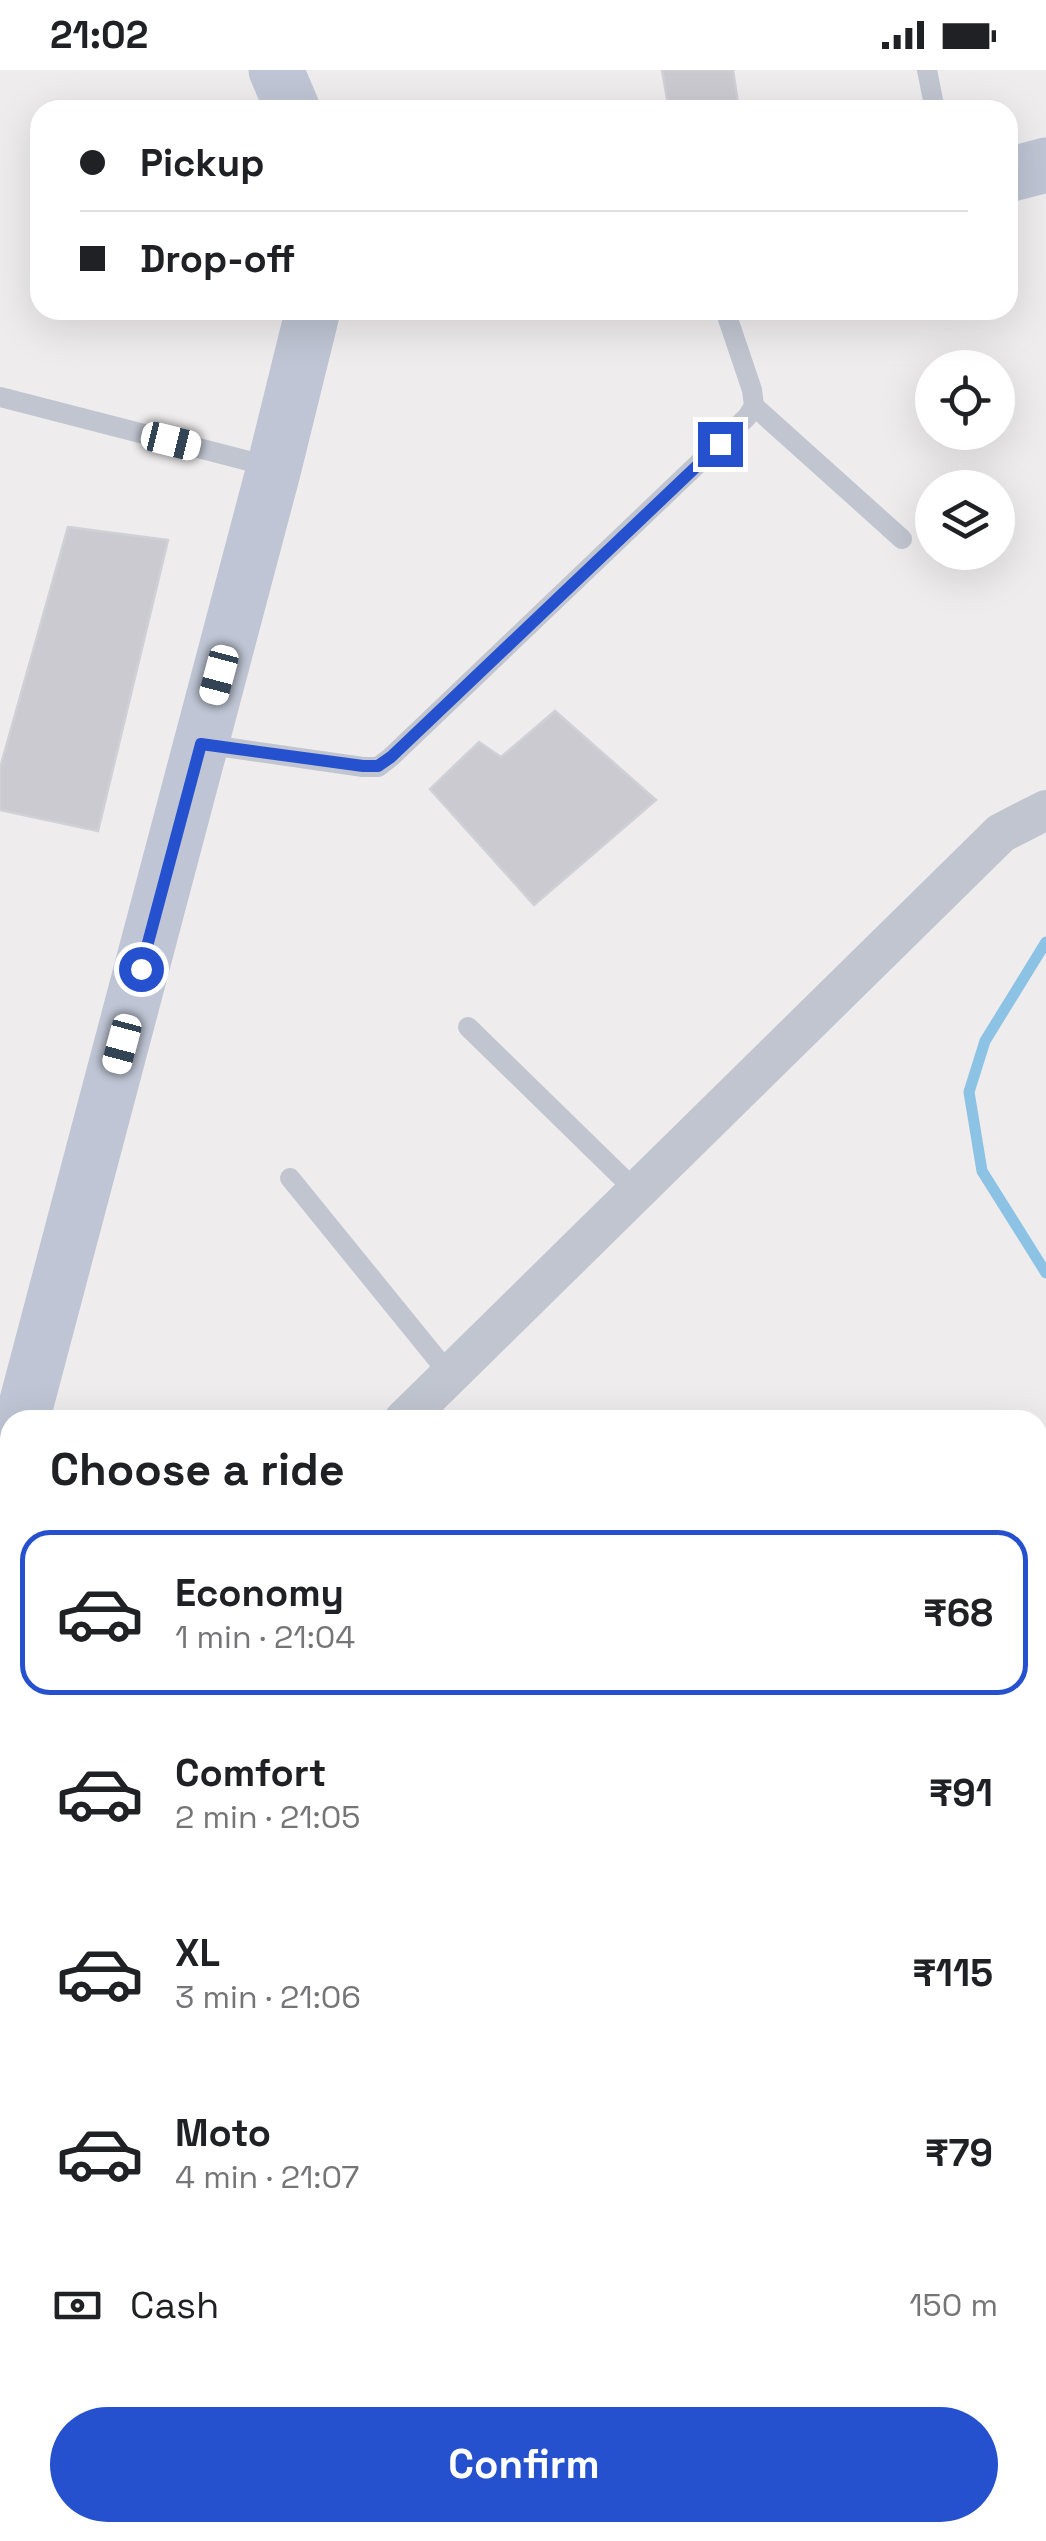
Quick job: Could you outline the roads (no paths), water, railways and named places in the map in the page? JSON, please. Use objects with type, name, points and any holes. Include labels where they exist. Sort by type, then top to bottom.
[{"type":"street","points":[[276,70],[289,100]]},
{"type":"street","points":[[1018,172],[1046,165]]},
{"type":"street","points":[[25,1410],[311,320]]},
{"type":"street","points":[[414,1410],[1001,833],[1046,810]]},
{"type":"lane","points":[[928,70],[933,100]]},
{"type":"lane","points":[[201,744],[363,766],[378,766],[391,757],[747,418],[754,406],[752,390],[728,320]]},
{"type":"lane","points":[[0,397],[274,468]]},
{"type":"lane","points":[[754,406],[902,540]]},
{"type":"lane","points":[[468,1027],[637,1192]]},
{"type":"lane","points":[[290,1178],[450,1375]]},
{"type":"waterway","points":[[1046,942],[985,1041],[969,1092],[982,1171],[1046,1273]]}]
